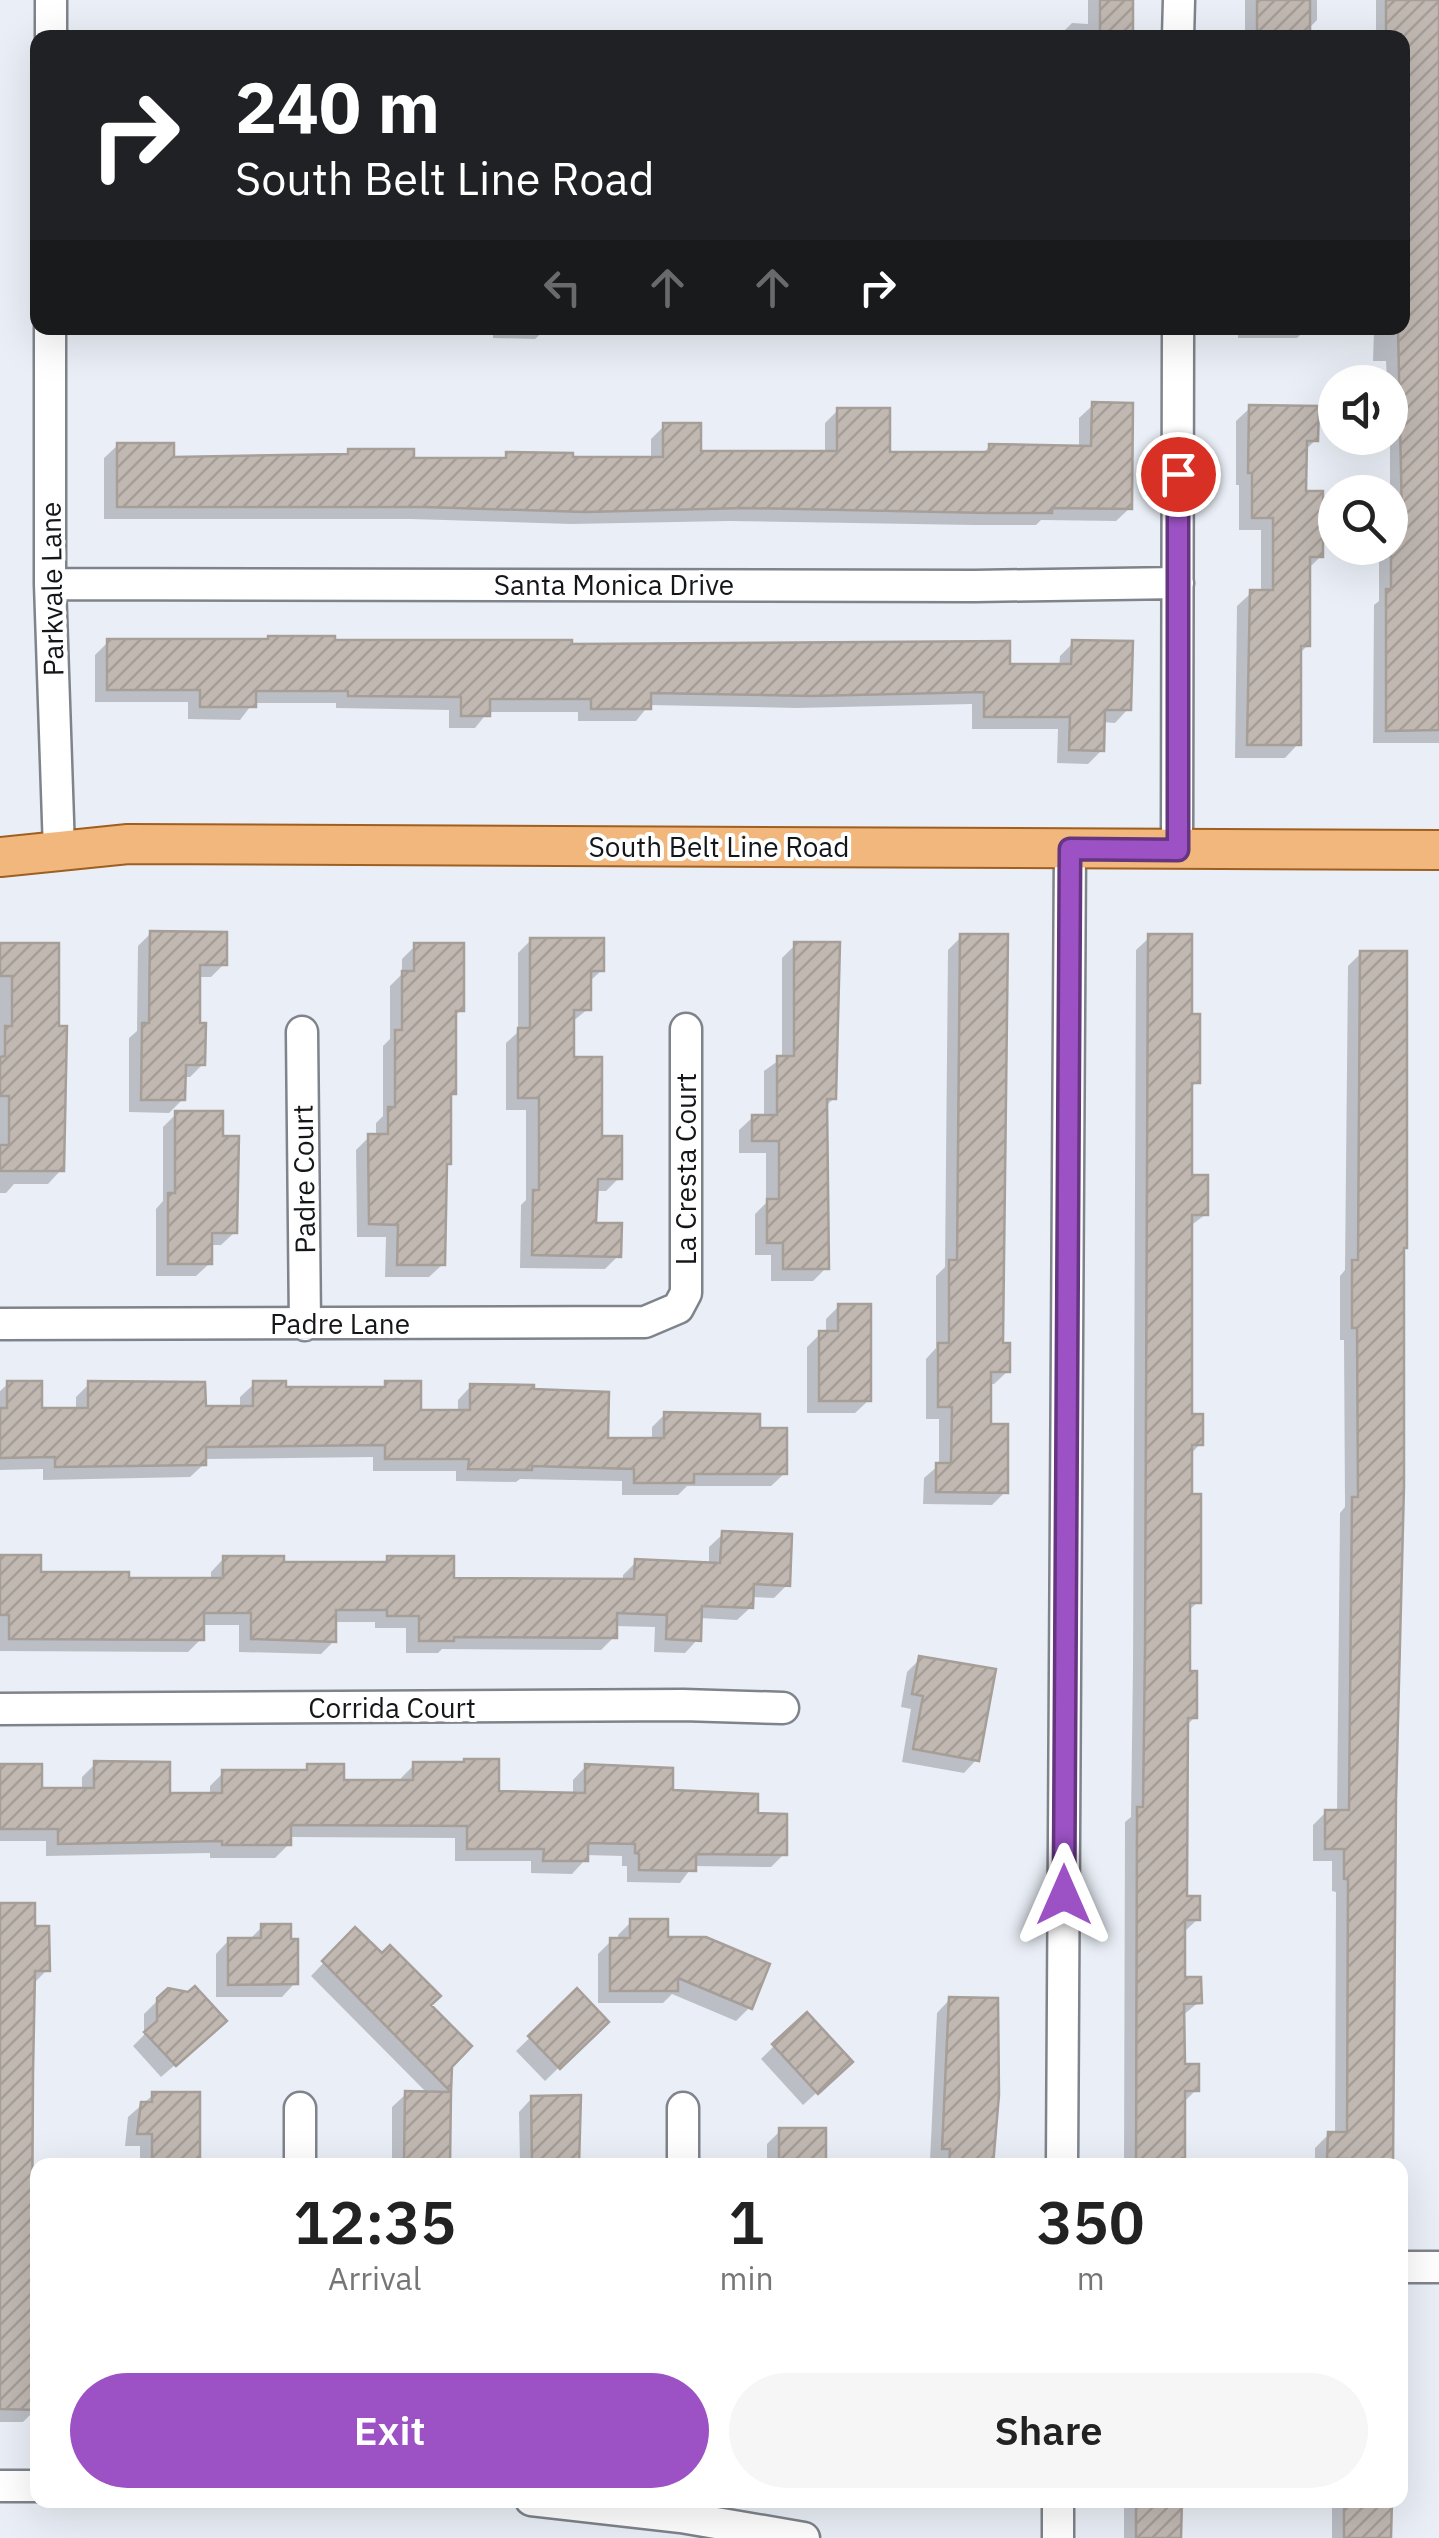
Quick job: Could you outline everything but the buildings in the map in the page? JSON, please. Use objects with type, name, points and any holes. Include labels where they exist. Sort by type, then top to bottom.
[{"type":"main road","name":"South Belt Line Road","points":[[0,857],[128,844],[1439,850]]},
{"type":"street","points":[[51,0],[51,30]]},
{"type":"street","points":[[1178,0],[1178,30]]},
{"type":"street","name":"Parkvale Lane","points":[[50,335],[50,584],[59,850]]},
{"type":"street","points":[[1178,335],[1178,850]]},
{"type":"street","name":"Santa Monica Drive","points":[[50,584],[1178,583]]},
{"type":"street","points":[[1062,2158],[1070,849]]},
{"type":"street","name":"La Cresta Court","points":[[678,1308],[686,1293],[686,1029]]},
{"type":"street","name":"Padre Court","points":[[302,1032],[305,1325]]},
{"type":"street","name":"Padre Lane","points":[[0,1324],[645,1322],[678,1308]]},
{"type":"street","name":"Corrida Court","points":[[0,1709],[683,1705],[783,1708]]},
{"type":"street","points":[[300,2108],[300,2158]]},
{"type":"street","points":[[683,2108],[683,2158]]},
{"type":"street","points":[[1408,2267],[1439,2267]]},
{"type":"street","points":[[0,2486],[30,2486]]},
{"type":"street","points":[[1058,2508],[1058,2538]]},
{"type":"street","points":[[681,2509],[804,2538]]},
{"type":"route","points":[[1064,1895],[1070,849],[1178,850],[1178,474]]}]
